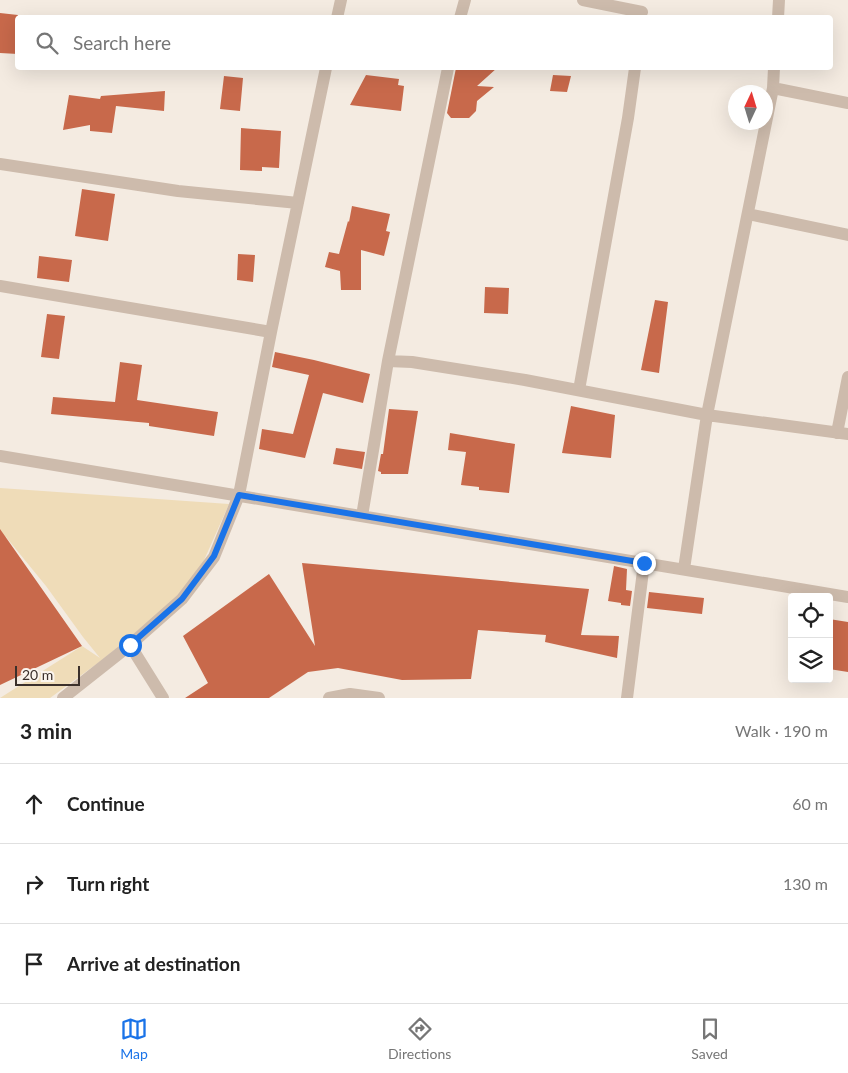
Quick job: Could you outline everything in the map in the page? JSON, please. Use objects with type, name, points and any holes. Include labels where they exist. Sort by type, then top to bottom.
[{"type":"street","points":[[338,15],[341,0]]},
{"type":"street","points":[[461,15],[465,0]]},
{"type":"street","points":[[583,0],[642,10]]},
{"type":"street","points":[[778,15],[779,0]]},
{"type":"street","points":[[63,698],[130,645],[182,599],[214,556],[239,495],[326,70]]},
{"type":"street","points":[[362,516],[388,361],[448,70]]},
{"type":"street","points":[[580,390],[628,118],[634,70]]},
{"type":"street","points":[[774,70],[773,88],[848,103]]},
{"type":"street","points":[[684,569],[707,415],[765,130]]},
{"type":"street","points":[[0,164],[178,191],[298,203]]},
{"type":"street","points":[[748,214],[848,235]]},
{"type":"street","points":[[0,286],[271,332]]},
{"type":"street","points":[[388,361],[412,362],[580,390],[707,415],[843,434],[848,377]]},
{"type":"street","points":[[0,457],[848,596]]},
{"type":"street","points":[[626,698],[644,563]]},
{"type":"street","points":[[130,645],[163,698]]},
{"type":"street","points":[[329,698],[350,694],[379,698]]},
{"type":"sand","points":[[0,488],[229,504],[193,585],[102,660],[50,698],[0,698],[82,646],[100,658],[46,586],[6,537],[0,537]]},
{"type":"building","points":[[0,13],[18,15],[15,15],[15,54],[0,53]]},
{"type":"building","points":[[456,70],[495,70],[477,86],[494,87],[477,101],[476,111],[469,118],[451,118],[447,113]]},
{"type":"building","points":[[366,75],[399,79],[398,85],[404,86],[401,111],[350,105]]},
{"type":"building","points":[[553,75],[571,76],[567,92],[550,91]]},
{"type":"building","points":[[224,76],[243,78],[240,111],[220,109]]},
{"type":"building","points":[[165,91],[164,111],[116,106],[112,133],[90,131],[90,125],[63,130],[69,95],[100,99],[101,96]]},
{"type":"building","points":[[241,128],[281,131],[279,168],[262,167],[262,171],[240,170]]},
{"type":"building","points":[[82,189],[115,194],[108,241],[75,236]]},
{"type":"building","points":[[352,206],[390,214],[386,231],[390,232],[384,256],[361,250],[361,290],[341,290],[340,271],[325,267],[329,252],[339,254]]},
{"type":"building","points":[[238,254],[255,255],[253,282],[237,280]]},
{"type":"building","points":[[39,256],[72,260],[69,282],[37,278]]},
{"type":"building","points":[[485,287],[509,288],[508,314],[484,313]]},
{"type":"building","points":[[655,300],[668,302],[659,373],[641,370]]},
{"type":"building","points":[[47,314],[65,316],[59,359],[41,357]]},
{"type":"building","points":[[275,352],[370,374],[363,403],[323,393],[305,458],[259,449],[262,429],[293,434],[309,375],[272,367]]},
{"type":"building","points":[[120,362],[142,365],[137,400],[218,412],[214,436],[149,426],[149,423],[51,414],[53,397],[115,402]]},
{"type":"building","points":[[571,406],[615,415],[611,458],[562,453]]},
{"type":"building","points":[[389,409],[418,411],[408,474],[381,474],[378,471],[381,454],[383,454]]},
{"type":"building","points":[[450,433],[515,444],[509,493],[479,490],[479,487],[461,485],[466,452],[448,450]]},
{"type":"building","points":[[336,448],[365,452],[362,469],[333,464]]},
{"type":"building","points":[[0,529],[82,646],[0,685]]},
{"type":"building","points":[[302,563],[589,589],[581,635],[619,636],[617,658],[545,642],[546,635],[478,630],[471,679],[402,680],[338,668],[308,672],[269,698],[185,698],[208,683],[183,636],[269,574],[315,646]]},
{"type":"building","points":[[614,566],[627,569],[626,590],[632,591],[630,606],[608,601]]},
{"type":"building","points":[[649,592],[704,598],[702,614],[647,608]]},
{"type":"building","points":[[833,620],[848,622],[848,672],[833,670]]},
{"type":"route","points":[[130,645],[182,599],[214,556],[239,495],[644,563]]}]
